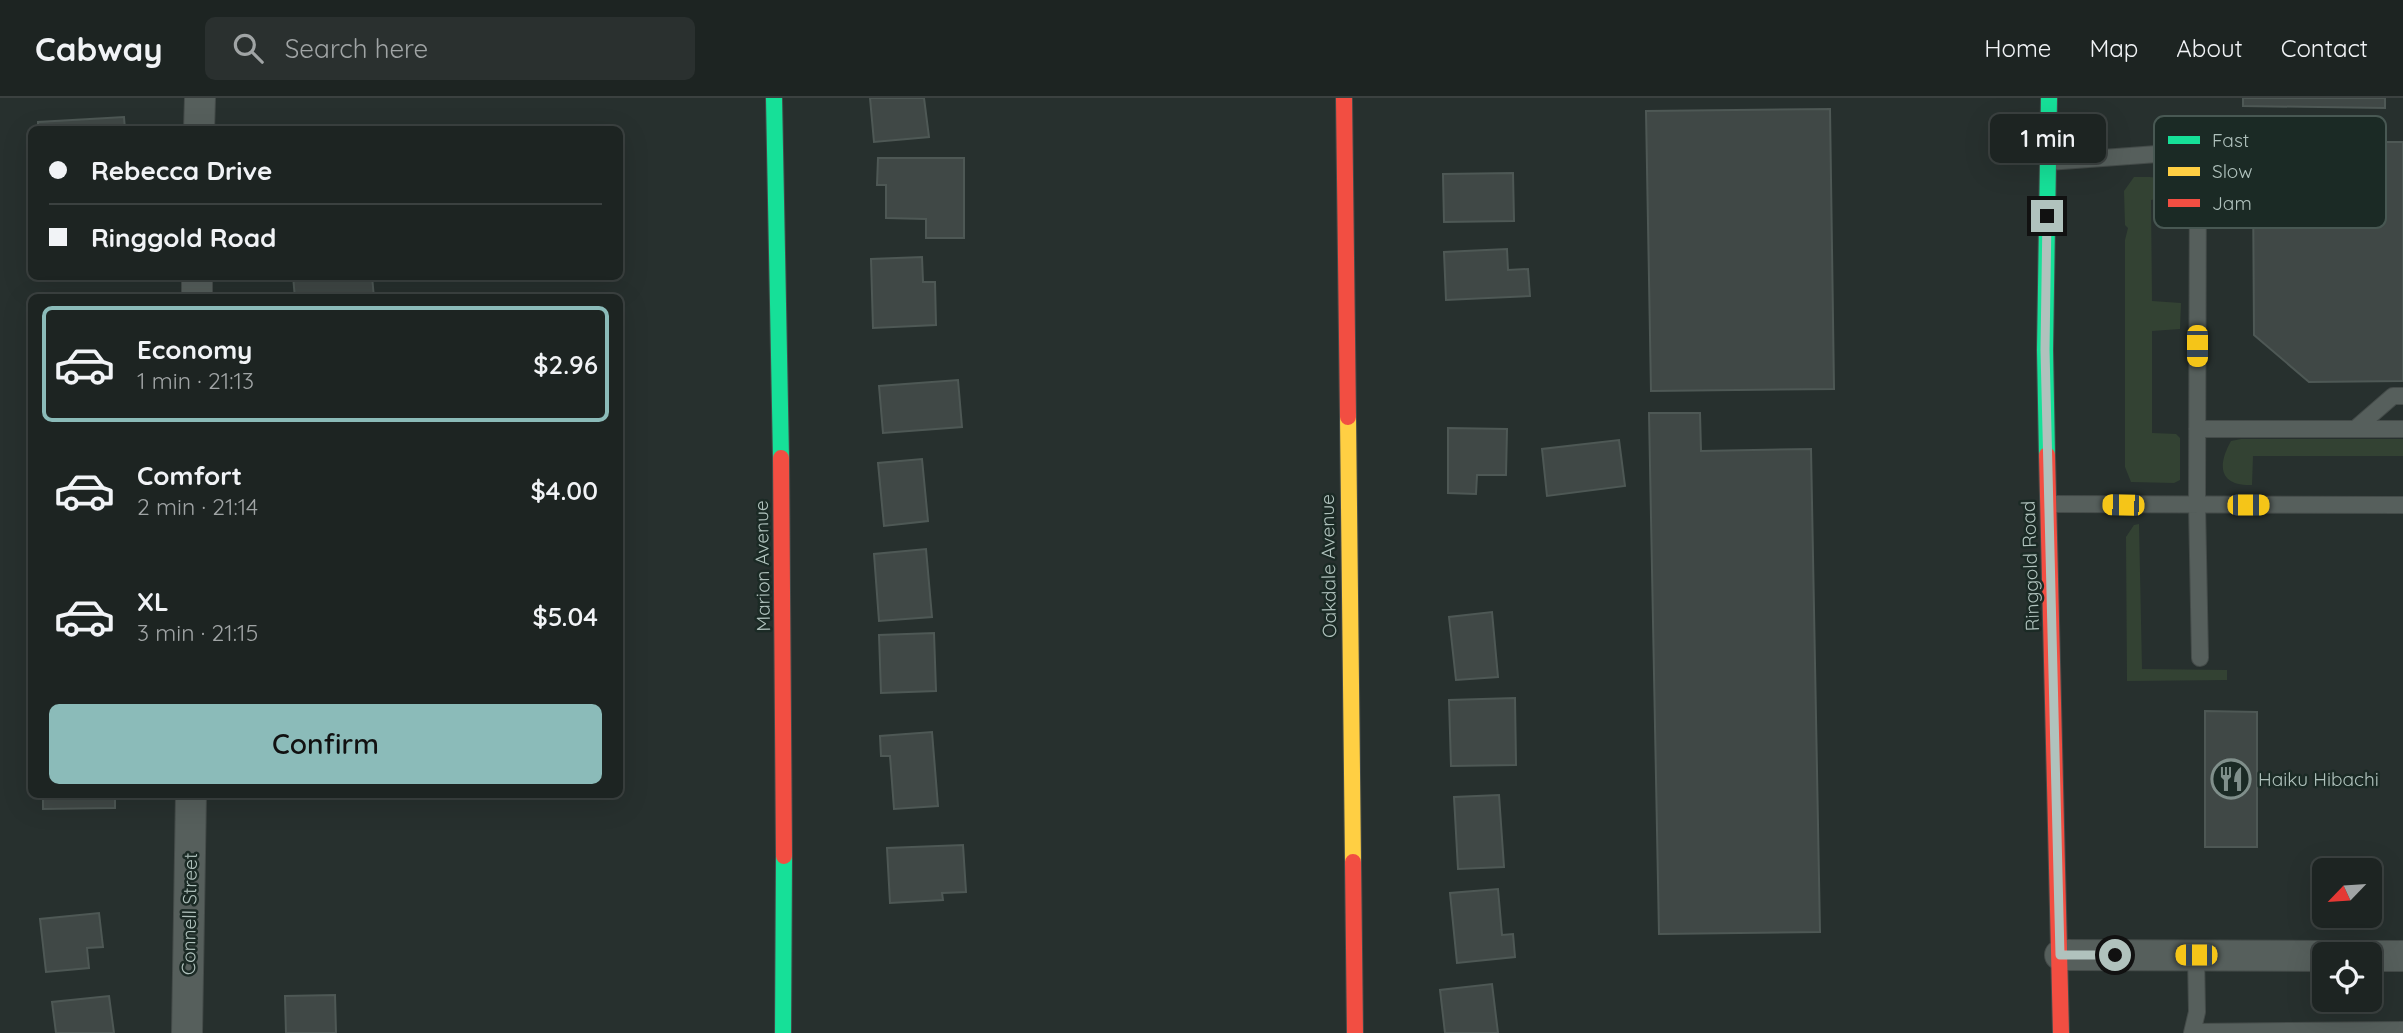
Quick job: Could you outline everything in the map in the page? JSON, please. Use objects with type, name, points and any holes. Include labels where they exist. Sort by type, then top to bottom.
[{"type":"street","points":[[199,126],[200,98]]},
{"type":"street","name":"Marion Avenue","points":[[774,98],[785,695],[783,1033]]},
{"type":"street","name":"Oakdale Avenue","points":[[1344,98],[1354,1033]]},
{"type":"street","name":"Ringgold Road","points":[[2049,98],[2045,350],[2062,1033]]},
{"type":"street","name":"Connell Street","points":[[187,1033],[191,798]]},
{"type":"street","points":[[2060,955],[2312,956]]},
{"type":"street","points":[[2382,956],[2403,956]]},
{"type":"lane","points":[[2048,162],[2154,154]]},
{"type":"lane","points":[[2198,228],[2197,505],[2200,658]]},
{"type":"lane","points":[[2354,429],[2393,396],[2403,396]]},
{"type":"lane","points":[[2197,429],[2403,429]]},
{"type":"lane","points":[[2049,504],[2403,505]]},
{"type":"lane","points":[[2196,955],[2197,1012],[2192,1033],[2403,1030]]},
{"type":"green space","points":[[2134,177],[2154,177],[2154,199],[2151,200],[2152,301],[2181,303],[2180,329],[2152,331],[2152,433],[2176,434],[2180,438],[2180,480],[2174,483],[2131,482],[2125,467],[2125,240],[2128,228],[2125,225],[2124,191]]},
{"type":"green space","points":[[2403,439],[2403,456],[2253,456],[2252,485],[2241,484],[2227,478],[2223,466],[2231,441]]},
{"type":"green space","points":[[2139,524],[2142,669],[2227,670],[2227,680],[2127,681],[2126,537],[2134,525]]},
{"type":"building","points":[[870,98],[924,98],[929,137],[874,142]]},
{"type":"building","points":[[2243,98],[2385,98],[2385,108],[2243,106]]},
{"type":"building","points":[[1830,109],[1834,389],[1651,391],[1646,111]]},
{"type":"building","points":[[124,117],[125,126],[38,126],[38,122]]},
{"type":"building","points":[[2386,142],[2403,142],[2403,381],[2309,382],[2254,335],[2253,228],[2386,228]]},
{"type":"building","points":[[878,158],[964,158],[964,238],[926,238],[926,219],[886,218],[886,185],[877,185]]},
{"type":"building","points":[[1513,173],[1514,221],[1444,222],[1443,174]]},
{"type":"building","points":[[1507,249],[1508,270],[1528,269],[1530,296],[1446,300],[1444,252]]},
{"type":"building","points":[[922,257],[923,282],[935,282],[936,325],[873,328],[871,259]]},
{"type":"building","points":[[293,280],[372,280],[374,294],[295,294]]},
{"type":"building","points":[[958,380],[962,427],[883,433],[879,386]]},
{"type":"building","points":[[1649,413],[1700,413],[1701,451],[1811,449],[1820,932],[1659,934]]},
{"type":"building","points":[[1448,428],[1507,429],[1506,475],[1477,475],[1476,494],[1448,493]]},
{"type":"building","points":[[1619,440],[1625,486],[1547,496],[1542,449]]},
{"type":"building","points":[[922,459],[928,521],[884,526],[878,463]]},
{"type":"building","points":[[926,549],[932,617],[879,621],[874,554]]},
{"type":"building","points":[[1492,612],[1498,677],[1456,680],[1449,617]]},
{"type":"building","points":[[934,633],[936,691],[881,693],[879,635]]},
{"type":"building","points":[[1515,698],[1516,765],[1451,766],[1449,700]]},
{"type":"building","name":"Haiku Hibachi","points":[[2205,711],[2257,712],[2257,847],[2205,847]]},
{"type":"building","points":[[932,732],[938,806],[894,809],[890,756],[881,756],[880,736]]},
{"type":"building","points":[[1499,795],[1504,867],[1458,869],[1454,797]]},
{"type":"building","points":[[43,798],[115,798],[115,808],[43,809]]},
{"type":"building","points":[[963,845],[966,892],[942,893],[943,900],[890,903],[887,848]]},
{"type":"building","points":[[1498,889],[1502,935],[1513,934],[1515,957],[1457,963],[1450,893]]},
{"type":"building","points":[[99,913],[103,947],[87,948],[89,968],[46,972],[40,919]]},
{"type":"building","points":[[1492,984],[1498,1033],[1445,1033],[1440,990]]},
{"type":"building","points":[[335,995],[336,1033],[286,1033],[285,996]]},
{"type":"building","points":[[109,996],[114,1033],[56,1033],[52,1002]]},
{"type":"traffic: fast","points":[[774,98],[781,458]]},
{"type":"traffic: fast","points":[[2047,455],[2045,350],[2049,98]]},
{"type":"traffic: fast","points":[[783,1033],[784,856]]},
{"type":"traffic: slow","points":[[1348,417],[1353,862]]},
{"type":"traffic: jam","points":[[1344,98],[1348,417]]},
{"type":"traffic: jam","points":[[2047,455],[2061,1033]]},
{"type":"traffic: jam","points":[[781,458],[784,856]]},
{"type":"traffic: jam","points":[[1353,862],[1355,1033]]},
{"type":"place","name":"Haiku Hibachi","points":[[2231,779]]},
{"type":"route","points":[[2047,216],[2045,350],[2060,955],[2115,955]]}]
